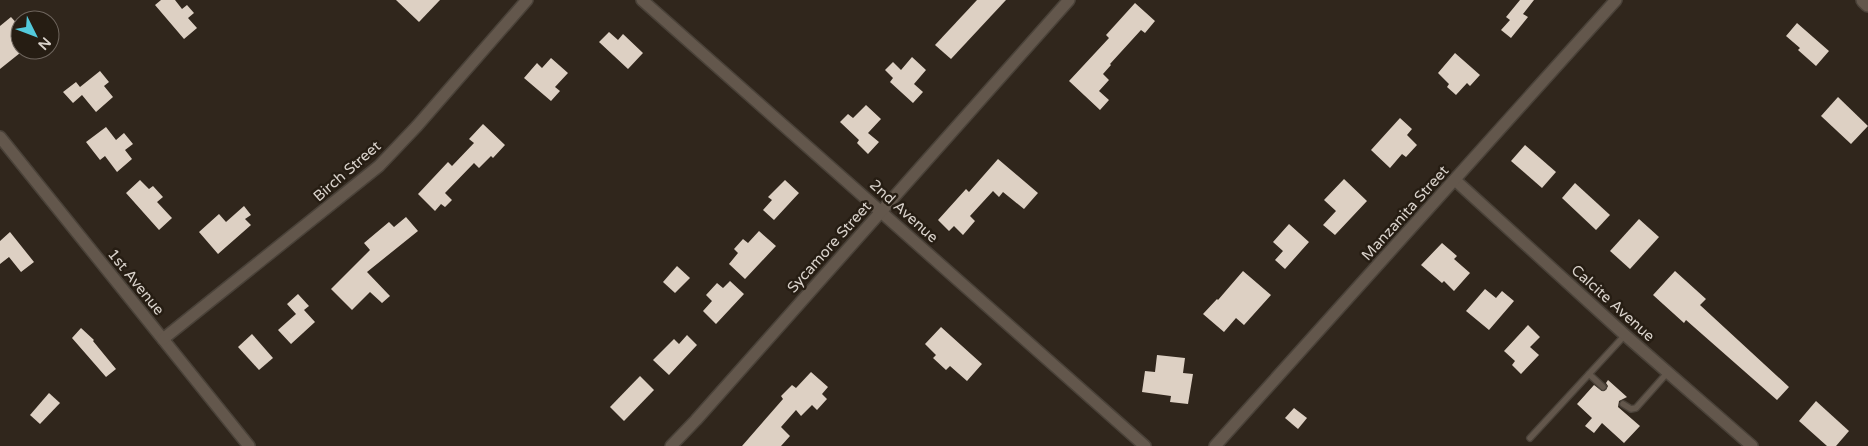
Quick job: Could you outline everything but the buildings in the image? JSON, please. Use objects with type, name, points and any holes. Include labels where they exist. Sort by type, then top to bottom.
[{"type":"street","name":"Birch Street","points":[[163,339],[379,166],[417,126],[527,0]]},
{"type":"street","name":"2nd Avenue","points":[[642,0],[1145,446]]},
{"type":"street","name":"Sycamore Street","points":[[671,446],[1069,0]]},
{"type":"street","name":"Manzanita Street","points":[[1215,446],[1616,0]]},
{"type":"street","points":[[1864,0],[1868,4]]},
{"type":"street","name":"1st Avenue","points":[[0,136],[249,446]]},
{"type":"street","name":"Calcite Avenue","points":[[1455,180],[1625,335],[1752,446]]},
{"type":"lane","points":[[1530,438],[1625,335]]},
{"type":"lane","points":[[1623,404],[1631,409],[1636,408],[1668,372]]},
{"type":"lane","points":[[1588,374],[1603,387]]}]
